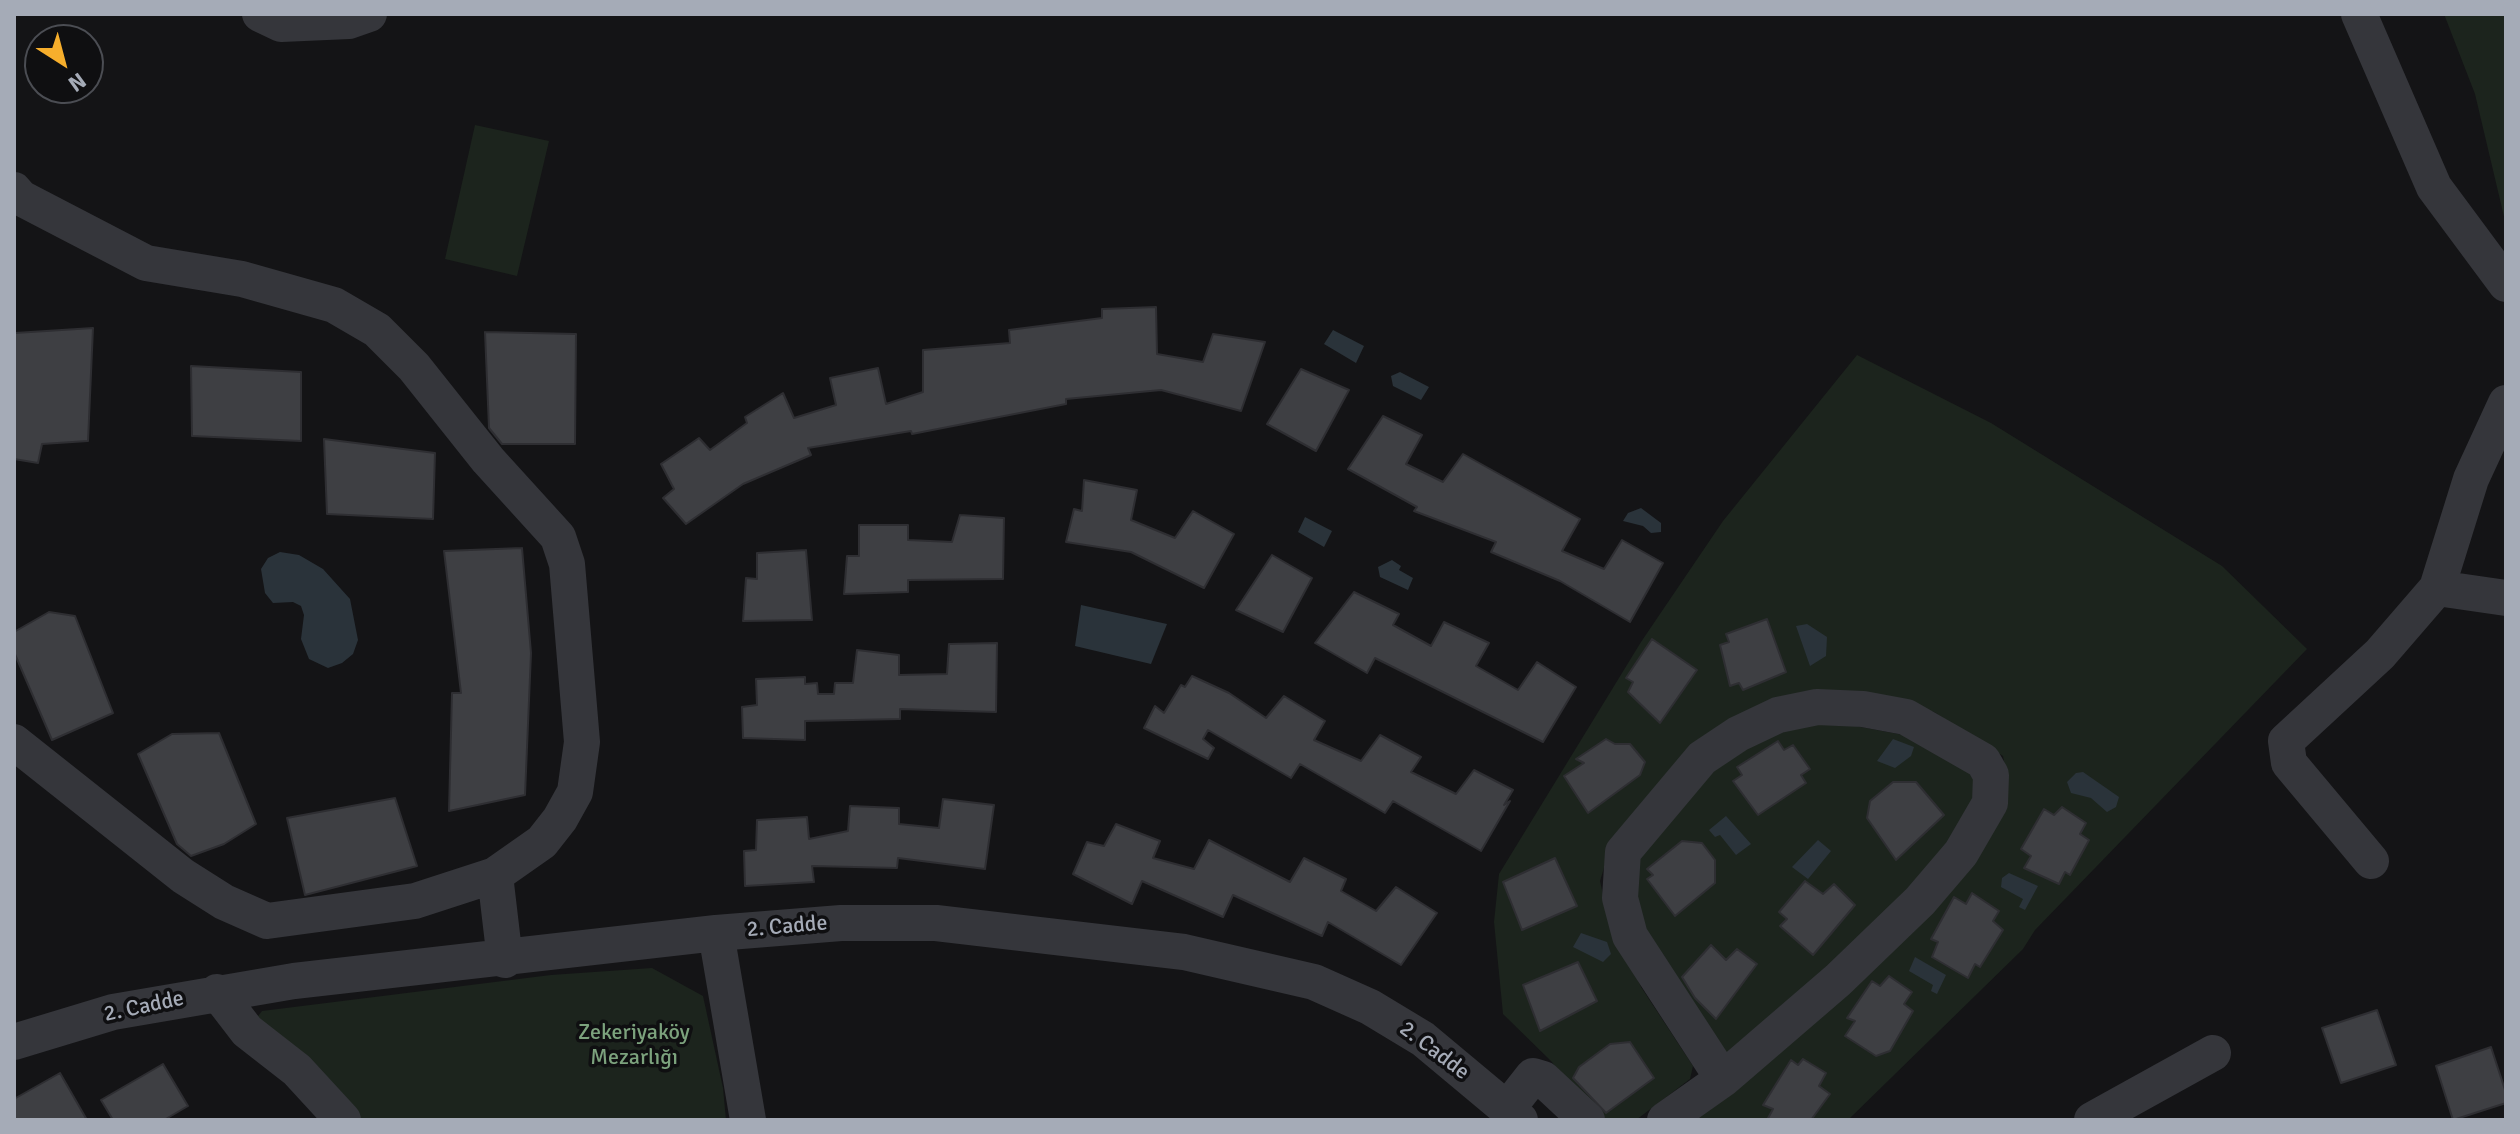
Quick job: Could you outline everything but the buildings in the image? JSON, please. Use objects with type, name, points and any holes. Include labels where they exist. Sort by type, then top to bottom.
[{"type":"street","points":[[260,14],[281,24],[349,21],[369,14]]},
{"type":"street","points":[[2359,14],[2434,187],[2506,284]]},
{"type":"street","points":[[14,190],[21,198],[146,263],[242,279],[334,305],[377,330],[414,367],[488,460],[558,537],[567,564],[582,742],[575,792],[542,842],[495,875],[415,901],[267,921],[224,902],[183,876],[14,742]]},
{"type":"street","points":[[2371,861],[2289,763],[2286,741],[2380,654],[2437,588],[2471,479],[2506,403]]},
{"type":"street","points":[[2437,588],[2506,598]]},
{"type":"street","points":[[1665,1120],[1723,1079],[1869,951],[1920,901],[1961,853],[1990,803],[1991,775],[1983,761],[1906,717],[1863,709],[1817,707],[1778,715],[1738,734],[1702,758],[1623,852],[1620,898],[1630,936],[1677,1013],[1723,1079]]},
{"type":"street","points":[[495,875],[505,960]]},
{"type":"street","name":"2. Cadde","points":[[14,1042],[113,1012],[217,992],[716,933],[841,923],[936,923],[1184,952],[1314,982],[1370,1007],[1423,1039],[1514,1114]]},
{"type":"street","points":[[716,933],[748,1120]]},
{"type":"street","points":[[217,992],[247,1031],[297,1070],[343,1120]]},
{"type":"street","points":[[2092,1120],[2213,1053]]},
{"type":"street","points":[[1514,1114],[1533,1076],[1543,1079],[1587,1120]]},
{"type":"green space","points":[[2444,14],[2506,14],[2506,225],[2475,94]]},
{"type":"green space","points":[[475,125],[549,141],[517,276],[445,259]]},
{"type":"green space","points":[[1857,355],[1991,423],[2222,566],[2307,649],[2035,930],[2023,949],[1848,1120],[1690,1120],[2008,784],[2003,756],[1934,712],[1886,697],[1782,703],[1609,851],[1600,881],[1606,908],[1641,987],[1693,1066],[1690,1079],[1636,1120],[1599,1120],[1570,1089],[1552,1062],[1503,1014],[1494,922],[1499,874],[1641,642],[1723,521]]},
{"type":"green space","points":[[1818,719],[1925,739],[1958,759],[1980,786],[1982,798],[1910,894],[1730,1054],[1719,1052],[1632,912],[1638,854],[1659,826],[1741,743]]},
{"type":"green space","name":"Zekeriyaköy Mezarlığı","points":[[652,968],[703,996],[723,1088],[726,1120],[362,1120],[306,1067],[252,1024],[262,1011],[551,975]]},
{"type":"shaded area","points":[[1333,330],[1364,346],[1356,363],[1324,344]]},
{"type":"shaded area","points":[[1400,372],[1429,387],[1421,400],[1393,386],[1391,376]]},
{"type":"shaded area","points":[[1641,508],[1661,523],[1661,532],[1651,533],[1643,526],[1623,521],[1628,513]]},
{"type":"shaded area","points":[[1305,517],[1332,531],[1324,547],[1298,532]]},
{"type":"shaded area","points":[[280,552],[299,555],[323,569],[350,599],[358,640],[353,654],[342,663],[328,668],[309,659],[301,639],[304,615],[301,606],[293,602],[273,603],[265,593],[261,569],[268,558]]},
{"type":"shaded area","points":[[1392,560],[1401,566],[1399,570],[1413,578],[1408,590],[1380,577],[1378,567]]},
{"type":"shaded area","points":[[1081,605],[1167,624],[1151,664],[1075,646]]},
{"type":"shaded area","points":[[1807,624],[1827,637],[1826,656],[1810,666],[1796,626]]},
{"type":"shaded area","points":[[1893,739],[1914,747],[1911,756],[1895,768],[1877,761]]},
{"type":"shaded area","points":[[2083,772],[2119,797],[2116,807],[2107,812],[2091,798],[2071,793],[2067,782],[2076,773]]},
{"type":"shaded area","points":[[1726,816],[1751,844],[1736,855],[1720,835],[1715,837],[1709,830]]},
{"type":"shaded area","points":[[1818,840],[1831,851],[1808,879],[1792,867]]},
{"type":"shaded area","points":[[2009,873],[2038,886],[2025,910],[2019,907],[2023,899],[2001,887],[2002,878]]},
{"type":"shaded area","points":[[1581,933],[1607,942],[1611,954],[1603,962],[1573,947]]},
{"type":"shaded area","points":[[1915,957],[1946,975],[1937,994],[1931,991],[1933,985],[1909,971]]}]
